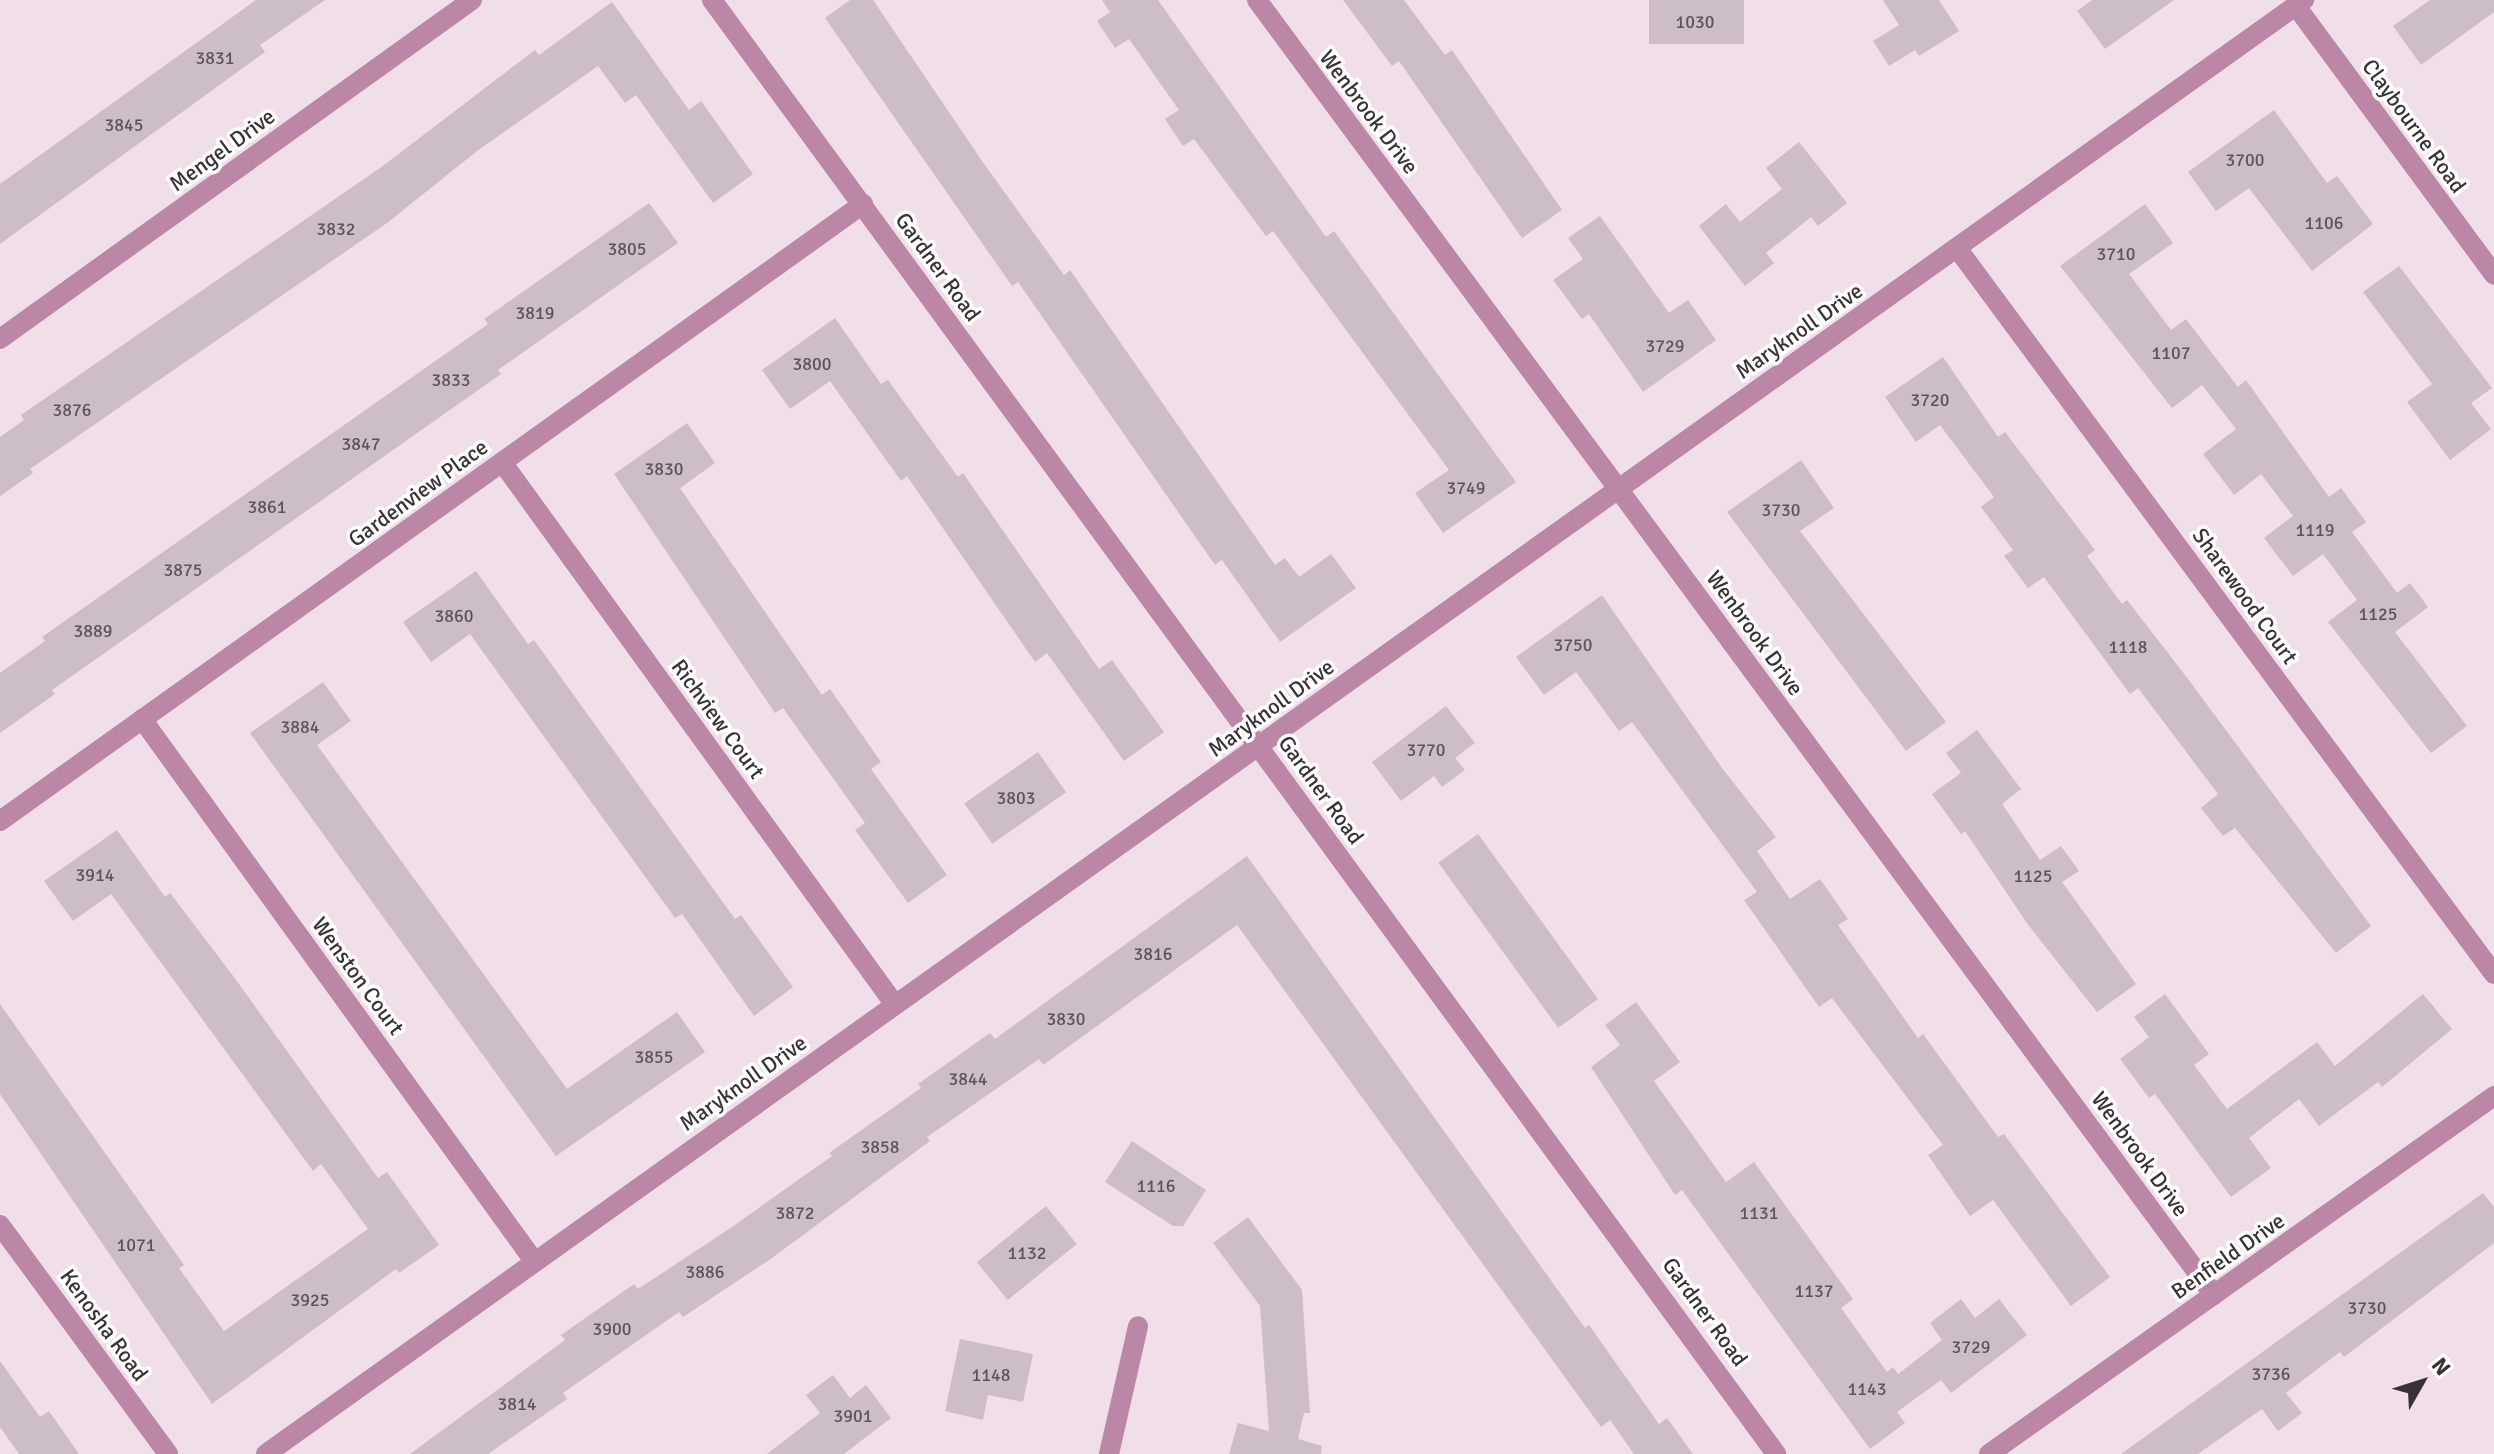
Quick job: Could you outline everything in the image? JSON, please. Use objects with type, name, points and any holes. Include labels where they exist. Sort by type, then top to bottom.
[{"type":"street","name":"Mengel Drive","points":[[0,339],[472,0]]},
{"type":"street","name":"Gardner Road","points":[[712,0],[1776,1454]]},
{"type":"street","name":"Wenbrook Drive","points":[[1257,0],[2214,1295]]},
{"type":"street","name":"Maryknoll Drive","points":[[266,1454],[2300,3]]},
{"type":"street","name":"Claybourne Road","points":[[2300,3],[2494,275]]},
{"type":"street","name":"Gardenview Place","points":[[0,821],[863,204]]},
{"type":"street","name":"Sharewood Court","points":[[1957,248],[2494,974]]},
{"type":"street","name":"Richview Court","points":[[502,462],[895,1005]]},
{"type":"street","name":"Wenston Court","points":[[142,719],[534,1261]]},
{"type":"street","name":"Benfield Drive","points":[[1989,1454],[2494,1096]]},
{"type":"street","name":"Kenosha Road","points":[[0,1225],[168,1454]]},
{"type":"street","points":[[1109,1454],[1138,1326]]},
{"type":"building","points":[[256,0],[325,0],[260,45],[265,52],[0,244],[0,184]]},
{"type":"building","points":[[850,0],[873,0],[982,161],[1064,275],[1070,270],[1275,565],[1285,558],[1299,577],[1331,554],[1356,588],[1280,642],[1222,560],[1215,565],[1018,282],[1012,286],[825,18]]},
{"type":"building","points":[[1102,0],[1158,0],[1326,237],[1334,231],[1516,482],[1443,533],[1415,493],[1449,470],[1273,231],[1266,236],[1194,139],[1183,146],[1165,119],[1179,110],[1129,39],[1115,48],[1097,21],[1110,12]]},
{"type":"building","points":[[1343,0],[1404,0],[1445,55],[1452,50],[1562,210],[1522,238],[1399,61],[1392,66]]},
{"type":"building","points":[[1649,0],[1744,0],[1744,44],[1649,44]]},
{"type":"building","points":[[1883,0],[1939,0],[1959,31],[1919,56],[1915,50],[1889,66],[1873,41],[1899,25]]},
{"type":"building","points":[[2092,0],[2174,0],[2105,49],[2077,11]]},
{"type":"building","points":[[2430,0],[2494,0],[2494,12],[2421,65],[2393,26]]},
{"type":"building","points":[[612,2],[689,110],[701,101],[753,174],[713,203],[636,95],[625,103],[598,66],[477,151],[387,223],[30,469],[33,473],[0,496],[0,437],[24,420],[21,415],[380,168],[535,50],[539,55]]},
{"type":"building","points":[[2274,110],[2327,183],[2337,176],[2373,224],[2312,271],[2249,188],[2216,211],[2188,172]]},
{"type":"building","points":[[1799,142],[1847,203],[1818,226],[1811,217],[1766,253],[1774,263],[1745,286],[1699,226],[1726,204],[1740,222],[1782,189],[1766,168]]},
{"type":"building","points":[[649,203],[678,243],[498,370],[501,374],[52,690],[55,694],[0,733],[0,673],[45,641],[42,637],[488,324],[484,319]]},
{"type":"building","points":[[2145,204],[2173,243],[2129,274],[2171,330],[2186,319],[2238,387],[2246,380],[2329,497],[2341,488],[2366,522],[2352,532],[2397,593],[2410,583],[2428,607],[2395,632],[2467,726],[2431,753],[2328,622],[2357,600],[2323,554],[2293,576],[2264,538],[2293,516],[2261,474],[2234,495],[2203,454],[2236,429],[2202,385],[2172,408],[2060,266]]},
{"type":"building","points":[[1600,216],[1669,313],[1688,300],[1716,340],[1643,392],[1589,314],[1582,319],[1553,280],[1583,259],[1568,238]]},
{"type":"building","points":[[2399,266],[2492,388],[2471,403],[2491,429],[2450,460],[2407,402],[2432,384],[2363,292]]},
{"type":"building","points":[[835,318],[881,384],[888,380],[958,477],[963,473],[1099,669],[1112,660],[1164,732],[1124,761],[1047,653],[1035,662],[907,476],[901,481],[830,381],[790,409],[762,370]]},
{"type":"building","points":[[1943,357],[1998,437],[2005,432],[2095,550],[2087,556],[2122,604],[2127,600],[2371,926],[2336,953],[2235,828],[2223,836],[2201,808],[2218,794],[2138,688],[2130,694],[2044,577],[2028,588],[2004,556],[2013,550],[1981,507],[1994,497],[1940,425],[1916,442],[1885,397]]},
{"type":"building","points":[[687,423],[715,463],[680,488],[822,695],[830,689],[881,762],[871,769],[947,875],[908,903],[855,830],[865,823],[783,708],[775,713],[614,474]]},
{"type":"building","points":[[1801,460],[1834,508],[1800,531],[1946,722],[1906,751],[1727,512]]},
{"type":"building","points":[[476,571],[528,644],[534,640],[735,919],[741,915],[793,987],[754,1016],[682,914],[675,918],[470,634],[431,662],[403,622]]},
{"type":"building","points":[[1602,595],[1722,768],[1776,837],[1757,851],[1790,899],[1820,879],[1848,919],[1838,925],[1918,1038],[1923,1034],[1998,1137],[2004,1134],[2110,1277],[2071,1306],[1993,1200],[1970,1216],[1928,1155],[1943,1145],[1832,998],[1819,1007],[1744,900],[1757,892],[1632,722],[1619,731],[1576,672],[1544,695],[1516,657]]},
{"type":"building","points":[[323,682],[351,721],[317,745],[567,1089],[677,1012],[705,1052],[556,1156],[250,733]]},
{"type":"building","points":[[1446,706],[1475,743],[1455,758],[1465,770],[1442,787],[1434,776],[1401,801],[1372,762]]},
{"type":"building","points":[[1977,730],[2021,789],[2002,804],[2040,860],[2061,846],[2079,871],[2062,882],[2136,984],[2097,1012],[2029,926],[1965,831],[1961,834],[1932,794],[1961,773],[1946,753]]},
{"type":"building","points":[[1038,752],[1066,792],[992,844],[964,804]]},
{"type":"building","points":[[117,830],[165,897],[170,893],[234,977],[378,1178],[387,1172],[439,1245],[399,1273],[396,1269],[212,1404],[0,1094],[0,1004],[184,1265],[179,1268],[224,1331],[368,1229],[321,1164],[313,1171],[111,894],[73,921],[44,881]]},
{"type":"building","points":[[1478,834],[1598,999],[1558,1028],[1438,863]]},
{"type":"building","points":[[1247,856],[1585,1328],[1589,1325],[1659,1424],[1667,1418],[1693,1454],[1634,1454],[1610,1420],[1601,1427],[1237,925],[1043,1065],[1039,1059],[927,1137],[930,1141],[772,1258],[683,1317],[679,1312],[563,1393],[567,1399],[488,1454],[410,1454],[565,1340],[561,1335],[634,1284],[638,1289],[729,1229],[921,1088],[918,1084],[990,1033],[995,1039]]},
{"type":"building","points":[[2165,994],[2209,1054],[2194,1065],[2227,1109],[2317,1042],[2335,1066],[2423,994],[2452,1029],[2382,1087],[2378,1082],[2319,1126],[2299,1099],[2249,1138],[2271,1168],[2231,1197],[2155,1094],[2149,1098],[2120,1059],[2149,1037],[2134,1017]]},
{"type":"building","points":[[1636,1002],[1680,1062],[1654,1081],[1726,1182],[1754,1162],[1853,1299],[1841,1308],[1887,1372],[1893,1367],[1898,1374],[1942,1340],[1930,1323],[1961,1299],[1975,1318],[1999,1299],[2027,1335],[1951,1393],[1941,1380],[1897,1412],[1905,1423],[1870,1449],[1682,1190],[1675,1195],[1591,1067],[1620,1045],[1605,1025]]},
{"type":"building","points":[[1132,1141],[1206,1190],[1183,1226],[1173,1226],[1105,1182]]},
{"type":"building","points":[[2483,1193],[2494,1207],[2494,1243],[2344,1357],[2340,1352],[2286,1393],[2302,1413],[2278,1431],[2262,1409],[2198,1454],[2121,1454]]},
{"type":"building","points":[[1046,1206],[1077,1244],[1008,1300],[977,1262]]},
{"type":"building","points":[[1248,1217],[1302,1290],[1310,1413],[1304,1413],[1298,1439],[1322,1446],[1321,1454],[1229,1454],[1238,1423],[1269,1431],[1260,1306],[1213,1243]]},
{"type":"building","points":[[960,1339],[1033,1354],[1023,1402],[988,1395],[983,1420],[945,1411]]},
{"type":"building","points":[[0,1361],[40,1417],[49,1411],[79,1454],[19,1454],[0,1427]]},
{"type":"building","points":[[833,1375],[850,1398],[866,1385],[891,1418],[844,1454],[767,1454],[820,1413],[806,1395]]}]
